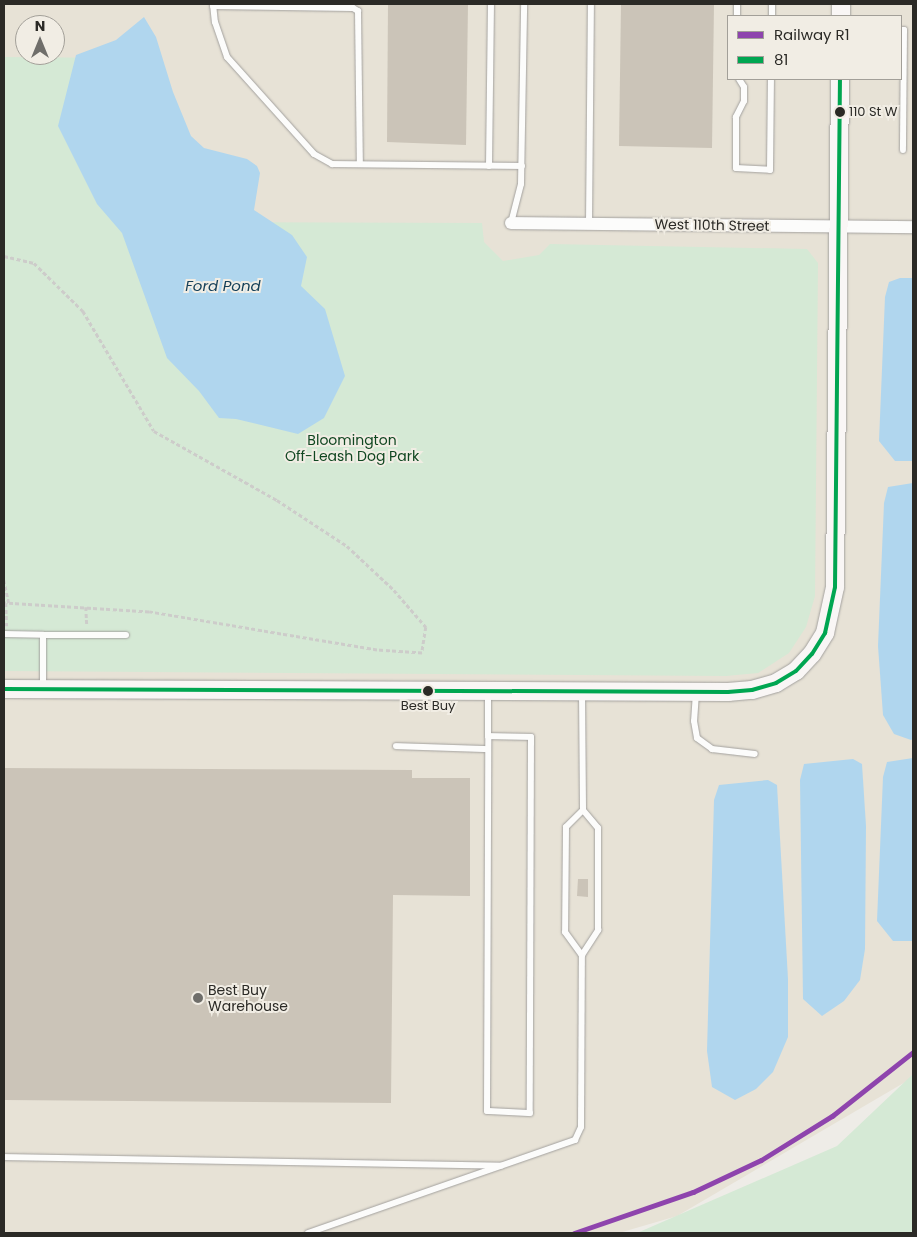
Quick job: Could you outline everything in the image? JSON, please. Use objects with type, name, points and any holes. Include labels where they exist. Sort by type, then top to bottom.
[{"type":"street","points":[[4,690],[696,692],[752,690],[776,683],[796,671],[812,654],[825,633],[835,587],[840,80]]},
{"type":"street","name":"West 110th Street","points":[[511,223],[913,227]]},
{"type":"lane","points":[[489,166],[491,4]]},
{"type":"lane","points":[[511,223],[522,184],[524,4]]},
{"type":"lane","points":[[589,224],[590,4]]},
{"type":"lane","points":[[360,164],[358,11],[353,8],[213,5],[215,22],[227,57],[314,154],[332,164],[522,166]]},
{"type":"lane","points":[[902,30],[904,30],[903,150]]},
{"type":"lane","points":[[740,80],[744,87],[744,101],[736,117],[736,168],[770,170],[771,80]]},
{"type":"lane","points":[[5,634],[126,635]]},
{"type":"lane","points":[[42,690],[43,634]]},
{"type":"lane","points":[[488,691],[487,1111],[530,1113],[531,737],[488,736]]},
{"type":"lane","points":[[308,1233],[575,1140],[581,1127],[582,955],[598,930],[598,828],[583,810],[582,692]]},
{"type":"lane","points":[[696,692],[694,721],[697,738],[712,749],[755,754]]},
{"type":"lane","points":[[396,746],[488,749]]},
{"type":"lane","points":[[582,955],[565,932],[566,827],[583,810]]},
{"type":"lane","points":[[4,1157],[501,1166]]},
{"type":"path","points":[[4,256],[34,263],[83,311],[154,431],[277,500],[347,546],[394,590],[426,627],[422,653],[377,650],[149,612],[6,603]]},
{"type":"path","points":[[4,580],[6,603],[5,634]]},
{"type":"path","points":[[86,607],[87,634]]},
{"type":"shaded area","points":[[4,4],[913,4],[913,1074],[907,1081],[677,1216],[619,1233],[4,1233]]},
{"type":"green space","name":"Bloomington Off-Leash Dog Park","points":[[4,57],[15,57],[15,65],[65,65],[65,58],[126,58],[127,222],[482,223],[484,242],[503,261],[539,255],[550,244],[807,249],[818,263],[815,596],[806,627],[789,653],[758,673],[726,676],[4,671]]},
{"type":"green space","points":[[913,1074],[913,1233],[637,1233],[837,1146]]},
{"type":"water","name":"Ford Pond","points":[[144,17],[156,37],[173,92],[191,136],[204,148],[247,159],[257,166],[260,173],[254,210],[292,235],[307,257],[301,286],[325,309],[345,376],[324,418],[298,434],[236,419],[219,418],[199,391],[167,358],[122,233],[97,204],[58,126],[76,55],[116,40]]},
{"type":"water","points":[[900,278],[913,278],[913,461],[895,461],[879,441],[885,297],[889,282]]},
{"type":"water","points":[[913,483],[913,739],[911,740],[894,734],[883,715],[878,646],[884,503],[888,487]]},
{"type":"water","points":[[913,758],[913,941],[893,941],[877,921],[883,777],[887,762]]},
{"type":"water","points":[[853,759],[862,764],[866,826],[865,949],[860,980],[844,1001],[822,1016],[803,999],[800,780],[804,764]]},
{"type":"water","points":[[768,780],[777,785],[788,979],[788,1037],[773,1072],[756,1089],[735,1100],[712,1087],[707,1051],[714,800],[719,785]]},
{"type":"building","points":[[388,4],[468,4],[466,145],[387,142]]},
{"type":"building","points":[[621,4],[714,4],[712,148],[619,146]]},
{"type":"building","name":"Best Buy Warehouse","points":[[4,768],[412,770],[412,778],[470,778],[470,896],[393,895],[391,1103],[4,1100]]},
{"type":"building","points":[[578,879],[588,879],[588,897],[577,896]]},
{"type":"rail line","name":"R1","points":[[574,1233],[693,1192],[761,1160],[832,1116],[913,1052]]},
{"type":"transit line","name":"81","points":[[4,689],[728,692],[752,690],[776,683],[796,671],[812,654],[825,633],[835,587],[840,80]]},
{"type":"place","name":"110 St W","points":[[840,112]]},
{"type":"place","name":"Best Buy","points":[[428,691]]},
{"type":"place","name":"Best Buy Warehouse","points":[[198,998]]}]
